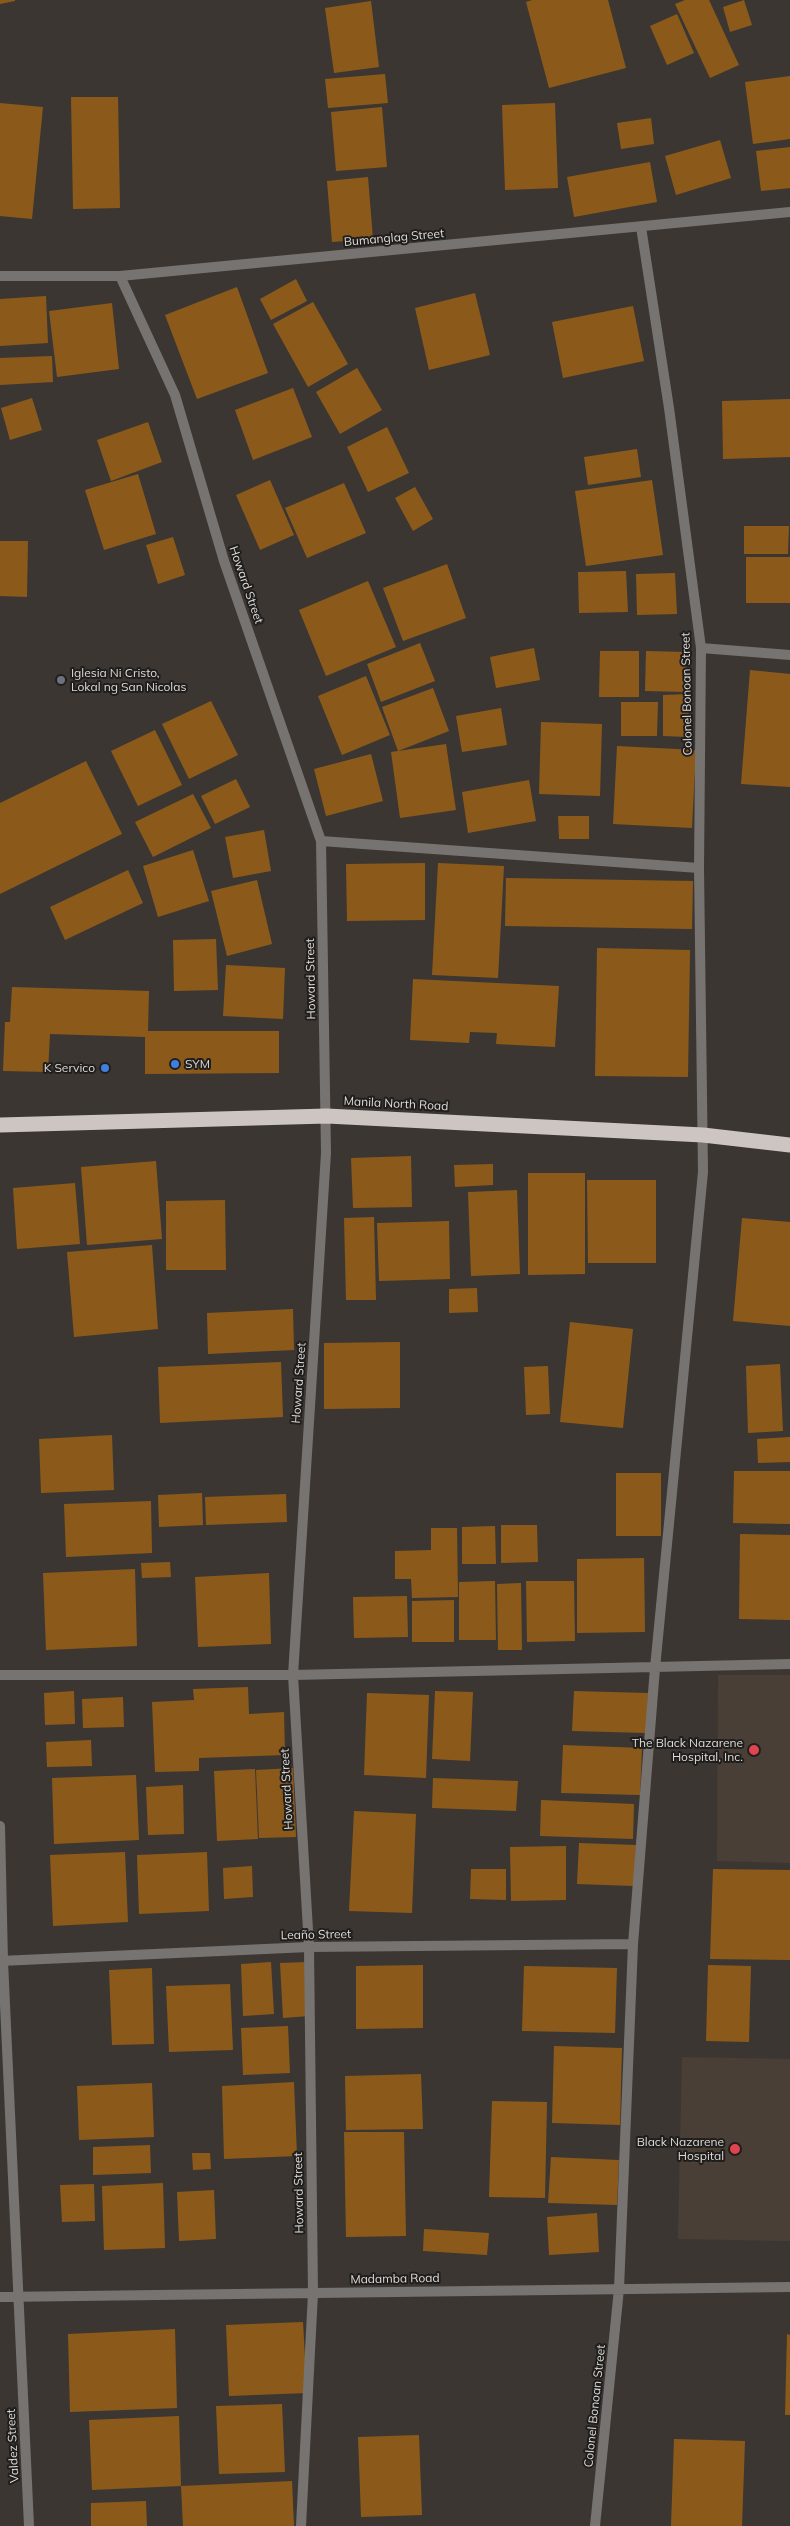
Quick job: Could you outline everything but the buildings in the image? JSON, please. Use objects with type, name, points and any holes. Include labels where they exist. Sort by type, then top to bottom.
[{"type":"highway","name":"Manila North Road","points":[[0,1125],[327,1116],[703,1135],[790,1145]]},
{"type":"street","name":"Bumanglag Street","points":[[0,276],[120,276],[790,212]]},
{"type":"street","name":"Colonel Bonoan Street","points":[[595,2526],[619,2288],[633,1944],[655,1668],[702,1182],[703,1135],[699,868],[701,648],[669,408],[641,227]]},
{"type":"street","name":"Howard Street","points":[[120,276],[174,395],[224,561],[321,841],[327,1116],[326,1153],[293,1675],[309,1947],[313,2293],[301,2526]]},
{"type":"street","points":[[701,648],[790,655]]},
{"type":"street","points":[[321,841],[699,868]]},
{"type":"street","points":[[0,1675],[293,1675],[790,1664]]},
{"type":"street","name":"Valdez Street","points":[[0,1826],[2,1961],[29,2526]]},
{"type":"street","name":"Leaño Street","points":[[2,1961],[309,1947],[633,1944]]},
{"type":"street","name":"Madamba Road","points":[[0,2296],[790,2287]]},
{"type":"shaded area","name":"The Black Nazarene Hospital, Inc.","points":[[718,1675],[790,1675],[790,1863],[717,1861]]},
{"type":"shaded area","name":"Black Nazarene Hospital","points":[[682,2057],[790,2059],[790,2241],[678,2239]]},
{"type":"place","name":"Iglesia Ni Cristo, Lokal ng San Nicolas","points":[[61,680]]},
{"type":"place","name":"SYM","points":[[175,1064]]},
{"type":"place","name":"K Servico","points":[[105,1068]]},
{"type":"place","name":"The Black Nazarene Hospital, Inc.","points":[[754,1750]]},
{"type":"place","name":"Black Nazarene Hospital","points":[[735,2149]]}]
